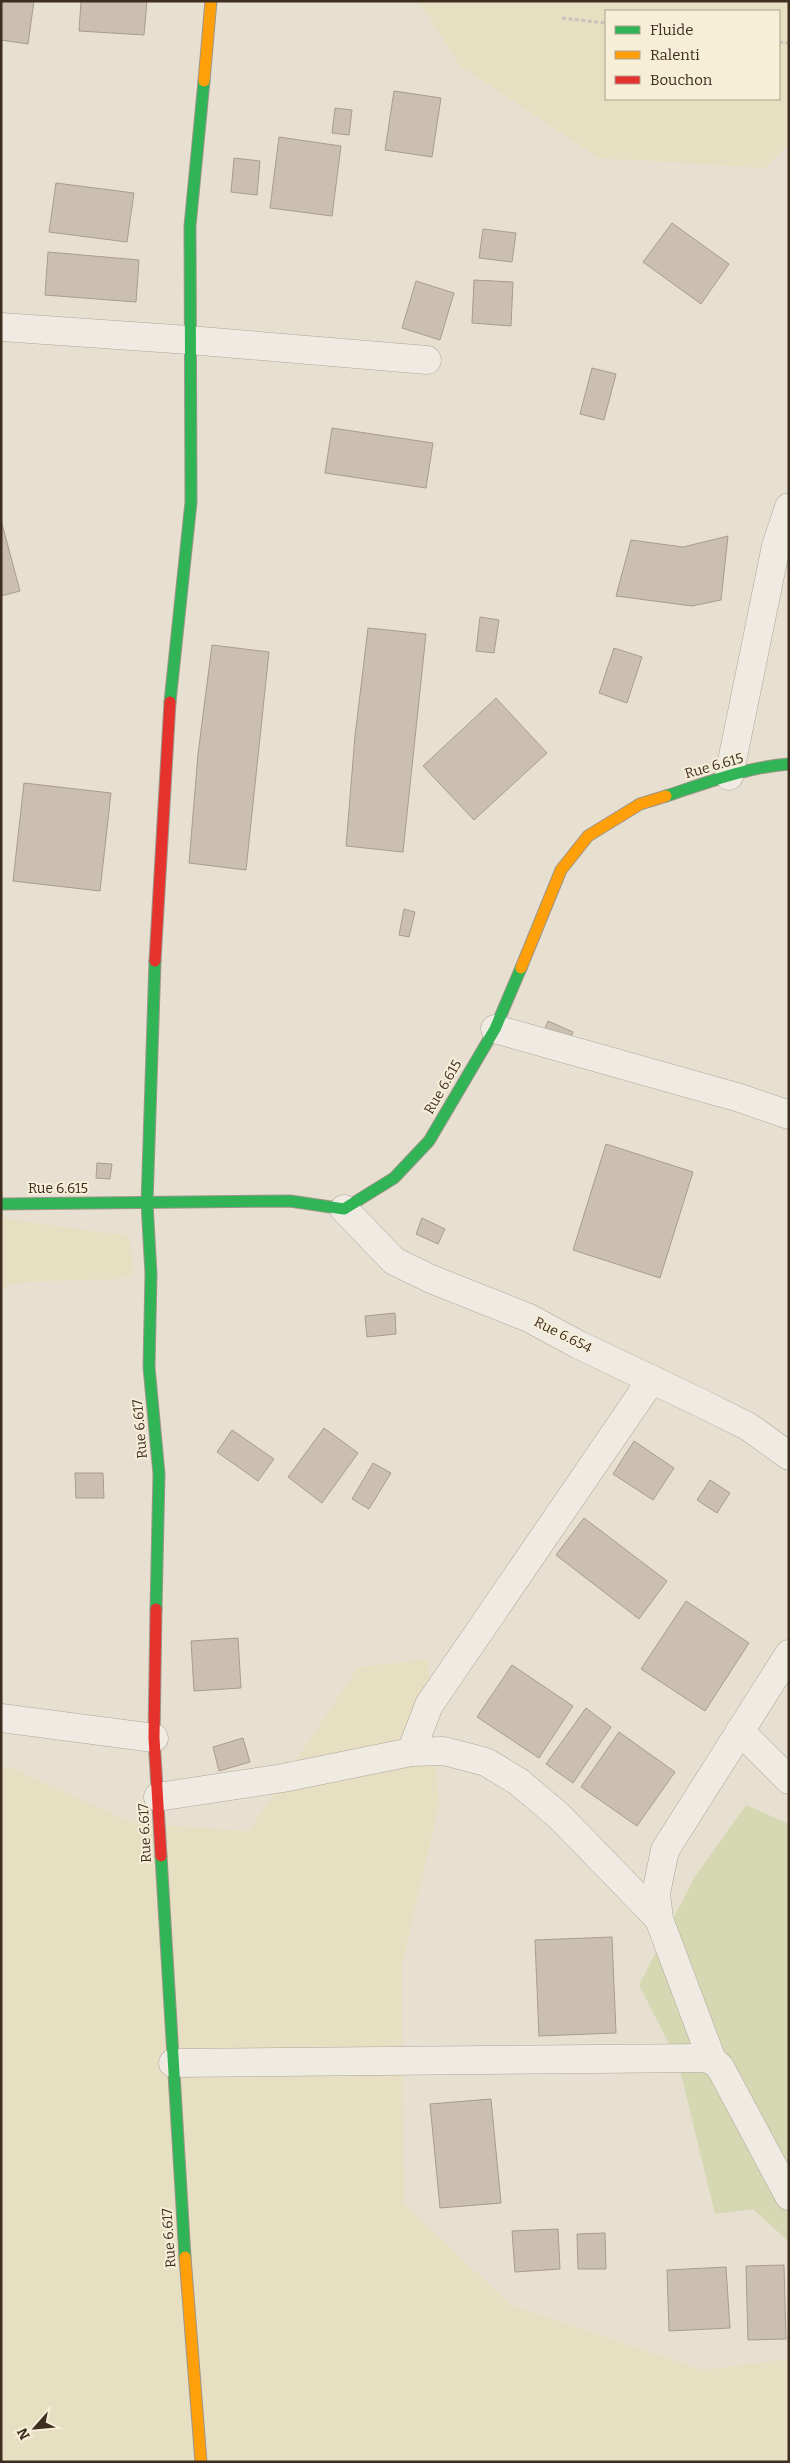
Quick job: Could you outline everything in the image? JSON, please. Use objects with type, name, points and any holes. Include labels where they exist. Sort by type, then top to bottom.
[{"type":"street","name":"Rue 6.617","points":[[201,2462],[173,2063],[154,1738],[159,1474],[149,1367],[151,1274],[147,1203],[151,1025],[171,680],[191,502],[190,226],[211,1]]},
{"type":"street","points":[[1,327],[189,340],[427,360]]},
{"type":"street","points":[[729,776],[776,546],[789,507]]},
{"type":"street","name":"Rue 6.615","points":[[1,1204],[290,1201],[344,1209],[394,1178],[429,1141],[495,1029],[561,870],[588,836],[640,804],[729,776],[775,765],[789,764]]},
{"type":"street","points":[[495,1029],[740,1098],[789,1115]]},
{"type":"street","name":"Rue 6.654","points":[[344,1209],[394,1261],[431,1279],[528,1318],[652,1379],[749,1427],[789,1456]]},
{"type":"street","points":[[411,1752],[429,1705],[652,1379]]},
{"type":"street","points":[[789,1654],[665,1850],[656,1893],[659,1919],[712,2060],[720,2067],[789,2196]]},
{"type":"street","points":[[1,1718],[154,1738]]},
{"type":"street","points":[[740,1731],[789,1780]]},
{"type":"street","points":[[158,1797],[283,1778],[411,1752],[444,1752],[486,1762],[519,1782],[560,1817],[659,1919]]},
{"type":"street","points":[[173,2063],[703,2058],[712,2060]]},
{"type":"path","points":[[562,18],[605,23]]},
{"type":"shaded area","points":[[419,1],[789,1],[789,143],[765,168],[599,158],[460,66]]},
{"type":"shaded area","points":[[1,1218],[129,1236],[134,1274],[116,1279],[30,1282],[9,1285],[1,1290]]},
{"type":"shaded area","points":[[428,1659],[439,1805],[402,1965],[404,2204],[511,2305],[702,2370],[789,2359],[789,2462],[1,2462],[1,1769],[9,1767],[133,1823],[249,1831],[358,1667]]},
{"type":"green space","points":[[746,1805],[789,1824],[789,2242],[753,2209],[715,2214],[678,2062],[639,1985],[694,1878]]},
{"type":"building","points":[[1,1],[34,1],[28,44],[1,40]]},
{"type":"building","points":[[81,1],[147,1],[144,35],[79,31]]},
{"type":"building","points":[[394,91],[441,98],[432,157],[385,150]]},
{"type":"building","points":[[335,108],[352,110],[349,135],[332,133]]},
{"type":"building","points":[[279,137],[341,146],[332,216],[270,208]]},
{"type":"building","points":[[234,158],[260,161],[257,195],[231,192]]},
{"type":"building","points":[[56,183],[134,193],[127,242],[49,232]]},
{"type":"building","points":[[672,223],[729,264],[701,304],[643,262]]},
{"type":"building","points":[[483,229],[516,233],[512,262],[479,258]]},
{"type":"building","points":[[48,252],[139,260],[136,302],[45,295]]},
{"type":"building","points":[[474,280],[513,282],[511,326],[472,323]]},
{"type":"building","points":[[416,281],[454,293],[440,340],[402,328]]},
{"type":"building","points":[[592,368],[616,374],[604,420],[580,414]]},
{"type":"building","points":[[332,428],[433,443],[426,488],[325,473]]},
{"type":"building","points":[[1,520],[20,591],[1,596]]},
{"type":"building","points":[[728,536],[721,600],[692,606],[616,596],[631,540],[683,547]]},
{"type":"building","points":[[480,617],[499,620],[494,653],[476,651]]},
{"type":"building","points":[[368,628],[426,634],[403,852],[346,846],[355,736]]},
{"type":"building","points":[[212,645],[269,652],[246,870],[189,863],[198,754]]},
{"type":"building","points":[[614,648],[642,657],[627,703],[599,693]]},
{"type":"building","points":[[496,698],[547,753],[474,820],[423,766]]},
{"type":"building","points":[[24,783],[111,793],[100,891],[13,881]]},
{"type":"building","points":[[404,909],[415,912],[409,937],[399,935]]},
{"type":"building","points":[[548,1021],[573,1032],[568,1044],[543,1033]]},
{"type":"building","points":[[606,1144],[693,1172],[660,1278],[573,1250]]},
{"type":"building","points":[[97,1163],[112,1164],[110,1179],[96,1178]]},
{"type":"building","points":[[422,1218],[445,1229],[438,1244],[416,1234]]},
{"type":"building","points":[[395,1313],[396,1334],[367,1337],[365,1316]]},
{"type":"building","points":[[324,1428],[358,1453],[322,1503],[288,1477]]},
{"type":"building","points":[[232,1430],[274,1459],[258,1481],[217,1452]]},
{"type":"building","points":[[634,1441],[674,1468],[653,1500],[613,1474]]},
{"type":"building","points":[[373,1463],[391,1473],[369,1509],[352,1499]]},
{"type":"building","points":[[75,1473],[103,1473],[104,1498],[76,1498]]},
{"type":"building","points":[[710,1480],[730,1493],[717,1513],[697,1500]]},
{"type":"building","points":[[584,1518],[667,1581],[639,1619],[556,1555]]},
{"type":"building","points":[[686,1601],[749,1643],[705,1711],[641,1669]]},
{"type":"building","points":[[238,1638],[241,1688],[194,1691],[191,1641]]},
{"type":"building","points":[[512,1665],[573,1706],[539,1758],[477,1717]]},
{"type":"building","points":[[586,1708],[611,1727],[573,1783],[546,1764]]},
{"type":"building","points":[[619,1732],[675,1772],[637,1826],[581,1787]]},
{"type":"building","points":[[243,1738],[250,1762],[219,1771],[213,1747]]},
{"type":"building","points":[[612,1937],[616,2033],[539,2036],[535,1940]]},
{"type":"building","points":[[491,2099],[501,2203],[440,2208],[430,2104]]},
{"type":"building","points":[[558,2229],[560,2269],[515,2272],[512,2231]]},
{"type":"building","points":[[605,2233],[606,2269],[578,2269],[577,2234]]},
{"type":"building","points":[[784,2265],[786,2339],[748,2340],[746,2266]]},
{"type":"building","points":[[726,2267],[730,2328],[669,2331],[667,2270]]},
{"type":"traffic: fast","points":[[170,702],[191,502],[190,226],[204,81]]},
{"type":"traffic: fast","points":[[666,796],[742,772],[789,764]]},
{"type":"traffic: fast","points":[[155,961],[147,1203],[151,1274],[149,1367],[159,1474],[156,1609]]},
{"type":"traffic: fast","points":[[1,1204],[290,1201],[344,1209],[394,1178],[429,1141],[495,1029],[521,968]]},
{"type":"traffic: fast","points":[[161,1856],[185,2257]]},
{"type":"traffic: slow","points":[[204,81],[211,1]]},
{"type":"traffic: slow","points":[[521,968],[561,870],[588,836],[640,804],[666,796]]},
{"type":"traffic: slow","points":[[185,2257],[201,2462]]},
{"type":"traffic: jam","points":[[155,961],[170,702]]},
{"type":"traffic: jam","points":[[156,1609],[154,1738],[161,1856]]}]
